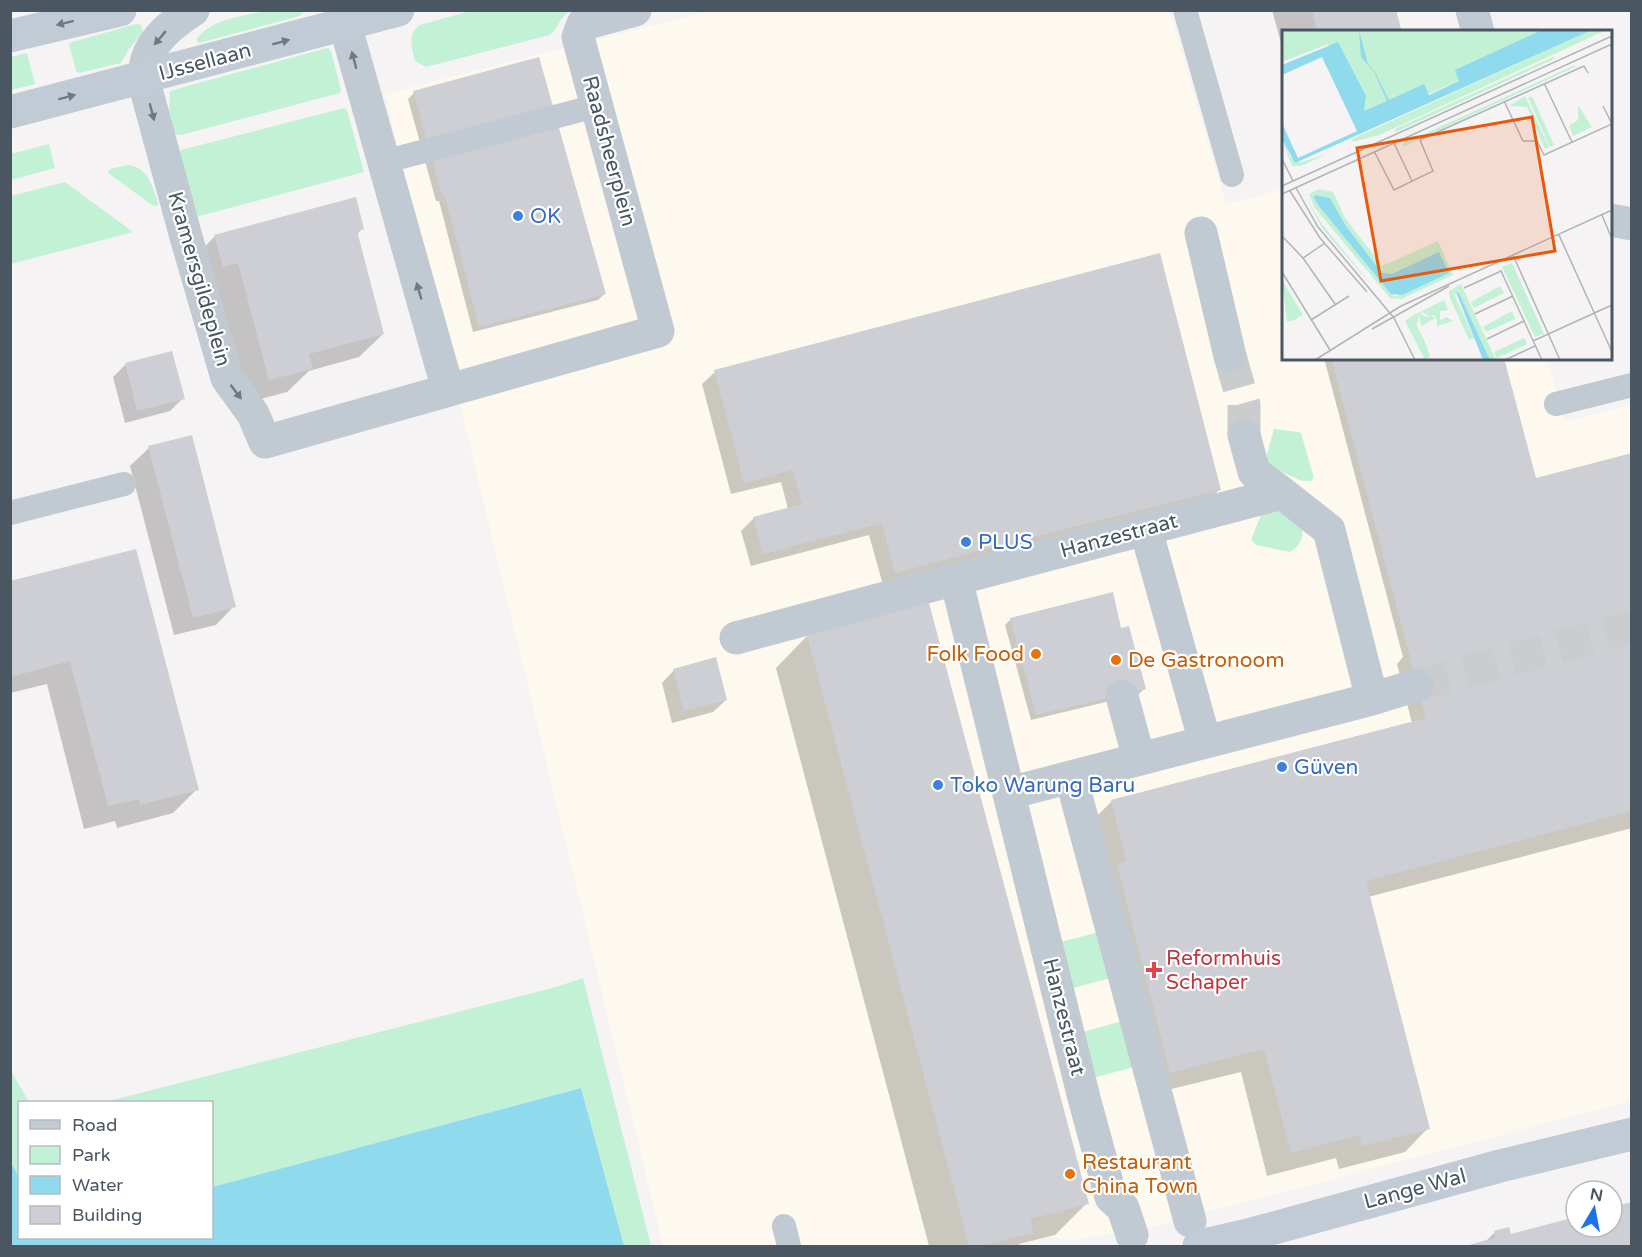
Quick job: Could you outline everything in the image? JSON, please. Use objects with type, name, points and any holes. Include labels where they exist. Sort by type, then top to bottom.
[{"type":"main road","points":[[10,36],[120,10]]},
{"type":"main road","name":"IJssellaan","points":[[10,112],[143,78],[343,18],[398,10]]},
{"type":"main road","name":"Lange Wal","points":[[1194,1234],[1253,1240],[1500,1166],[1632,1134]]},
{"type":"street","points":[[143,78],[147,58],[155,44],[165,32],[193,10]]},
{"type":"street","name":"Raadsheerplein","points":[[635,10],[583,24],[578,37],[658,331]]},
{"type":"street","points":[[1472,10],[1477,30]]},
{"type":"street","points":[[343,18],[448,390]]},
{"type":"street","name":"Kramersgildeplein","points":[[143,78],[227,378],[253,414],[265,442],[658,331]]},
{"type":"street","points":[[1612,220],[1632,224]]},
{"type":"street","points":[[1201,233],[1230,356]]},
{"type":"street","points":[[1244,435],[1254,472],[1329,530],[1372,699]]},
{"type":"street","name":"Hanzestraat","points":[[736,638],[1282,493]]},
{"type":"street","points":[[1146,530],[1205,742]]},
{"type":"street","name":"Hanzestraat","points":[[956,579],[1084,1098],[1111,1197],[1123,1208],[1132,1235]]},
{"type":"street","points":[[1009,793],[1372,699],[1417,685]]},
{"type":"street","points":[[1122,696],[1139,759]]},
{"type":"street","points":[[1071,777],[1194,1234]]},
{"type":"lane","points":[[1185,10],[1232,175]]},
{"type":"lane","points":[[383,162],[596,106]]},
{"type":"lane","points":[[1556,404],[1632,385]]},
{"type":"lane","points":[[10,513],[124,484]]},
{"type":"shaded area","points":[[710,11],[1169,11],[1226,204],[1282,189],[1282,360],[1547,360],[1565,422],[1631,405],[1631,1101],[1146,1228],[1073,1240],[1049,1237],[1012,1246],[663,1246],[385,94]]},
{"type":"green space","points":[[474,10],[572,11],[564,16],[550,35],[426,67],[415,61],[412,37],[413,32],[420,25]]},
{"type":"green space","points":[[266,11],[304,11],[300,16],[199,43],[196,40],[202,33],[218,23]]},
{"type":"green space","points":[[136,24],[141,25],[143,32],[121,63],[79,73],[76,71],[69,44]]},
{"type":"green space","points":[[327,48],[331,51],[340,93],[181,135],[174,134],[169,110],[170,92],[173,90]]},
{"type":"green space","points":[[27,53],[35,84],[11,90],[11,57]]},
{"type":"green space","points":[[344,108],[347,110],[364,172],[196,217],[181,150]]},
{"type":"green space","points":[[49,144],[55,168],[11,180],[11,154]]},
{"type":"green space","points":[[127,165],[140,169],[148,178],[158,205],[152,205],[108,173],[109,169]]},
{"type":"green space","points":[[65,182],[133,232],[11,264],[11,196]]},
{"type":"green space","points":[[1274,429],[1301,433],[1313,475],[1311,481],[1302,481],[1271,467],[1267,454]]},
{"type":"green space","points":[[1274,508],[1302,526],[1303,534],[1300,541],[1290,552],[1256,545],[1251,540],[1263,510]]},
{"type":"green space","points":[[1099,932],[1111,978],[1065,990],[1053,944]]},
{"type":"green space","points":[[583,978],[651,1246],[624,1246],[581,1088],[213,1187],[213,1101],[109,1101],[556,987]]},
{"type":"green space","points":[[1122,1021],[1134,1067],[1089,1079],[1076,1034]]},
{"type":"green space","points":[[10,1069],[28,1101],[18,1101],[18,1176],[11,1162]]},
{"type":"water","points":[[581,1088],[624,1246],[11,1246],[11,1162],[18,1176],[18,1239],[213,1239],[213,1187]]},
{"type":"building","points":[[1312,10],[1396,10],[1401,30],[1317,30]]},
{"type":"building","points":[[539,57],[606,294],[479,327],[445,196],[442,196],[413,91]]},
{"type":"building","points":[[356,197],[364,229],[357,231],[384,334],[309,354],[313,369],[269,380],[238,263],[223,267],[214,235]]},
{"type":"building","points":[[1160,253],[1221,490],[895,573],[882,523],[763,554],[753,517],[802,504],[793,470],[744,483],[714,370]]},
{"type":"building","points":[[172,351],[185,399],[137,411],[125,363]]},
{"type":"building","points":[[1332,360],[1505,360],[1536,478],[1632,453],[1632,811],[1366,881],[1430,1129],[1362,1146],[1360,1135],[1291,1153],[1264,1049],[1170,1073],[1117,864],[1126,862],[1111,800],[1426,718]]},
{"type":"building","points":[[192,435],[236,607],[193,618],[148,446]]},
{"type":"building","points":[[136,549],[199,790],[140,805],[139,799],[108,806],[70,661],[10,677],[10,581]]},
{"type":"building","points":[[1113,592],[1121,628],[1129,626],[1146,689],[1036,715],[1010,618]]},
{"type":"building","points":[[929,603],[1089,1204],[1030,1219],[1033,1233],[982,1246],[969,1246],[807,635]]},
{"type":"building","points":[[716,657],[727,700],[684,711],[673,669]]},
{"type":"building","points":[[1632,1202],[1632,1246],[1465,1246],[1495,1238],[1494,1231],[1501,1229],[1509,1227],[1511,1234],[1564,1220],[1564,1239],[1624,1239],[1624,1204]]},
{"type":"tunnel","points":[[1230,356],[1244,405],[1244,435]]},
{"type":"tunnel","points":[[1417,685],[1632,627]]},
{"type":"place","name":"OK","points":[[518,216]]},
{"type":"place","name":"PLUS","points":[[966,542]]},
{"type":"place","name":"Folk Food","points":[[1036,654]]},
{"type":"place","name":"De Gastronoom","points":[[1116,660]]},
{"type":"place","name":"Güven","points":[[1282,767]]},
{"type":"place","name":"Toko Warung Baru","points":[[938,785]]},
{"type":"place","name":"Reformhuis Schaper","points":[[1154,970]]},
{"type":"place","name":"Restaurant China Town","points":[[1070,1174]]}]
